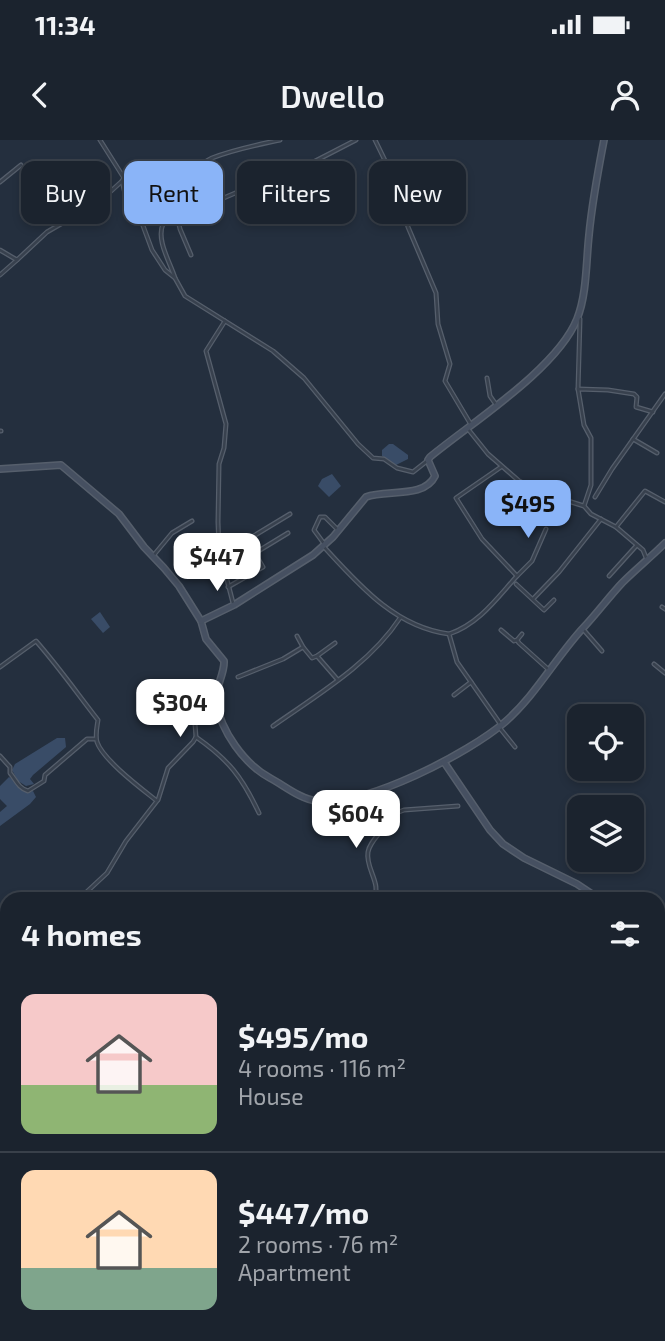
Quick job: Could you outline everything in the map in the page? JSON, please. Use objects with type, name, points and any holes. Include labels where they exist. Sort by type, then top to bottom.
[{"type":"main road","points":[[201,621],[232,606],[324,546],[366,497],[410,491],[428,485],[435,476],[428,460],[497,406],[548,359],[569,335],[578,317],[604,140]]},
{"type":"main road","points":[[0,469],[61,465],[119,514],[179,586],[201,621],[206,639],[225,663],[215,698],[229,735],[255,769],[307,799],[326,802],[356,798],[380,790],[444,762],[476,744],[500,726],[526,701],[582,628],[621,584],[665,543]]},
{"type":"main road","points":[[444,762],[490,830],[503,844],[588,892]]},
{"type":"street","points":[[100,140],[123,179],[126,198],[142,223],[152,250],[165,270],[175,278]]},
{"type":"street","points":[[0,275],[47,232],[99,202],[123,179],[189,172],[205,161],[225,153],[280,140]]},
{"type":"street","points":[[223,197],[292,173],[356,140]]},
{"type":"street","points":[[375,140],[394,179],[408,227],[436,293],[438,324],[450,364],[445,381],[488,454],[519,481],[552,496],[584,506],[592,514],[616,527],[637,545],[647,560]]},
{"type":"street","points":[[0,182],[21,166]]},
{"type":"street","points":[[163,224],[160,230],[162,242],[175,278],[185,296],[273,351],[304,378],[358,444],[373,458],[384,459],[397,468],[412,471],[428,460]]},
{"type":"street","points":[[179,224],[191,255]]},
{"type":"street","points":[[0,250],[17,260]]},
{"type":"street","points":[[578,317],[578,389],[584,425],[591,438],[591,485],[584,506]]},
{"type":"street","points":[[225,321],[206,351],[226,424],[224,448],[219,464],[218,522],[219,549],[232,606]]},
{"type":"street","points":[[487,378],[490,396],[497,406]]},
{"type":"street","points":[[578,389],[634,394],[637,397],[636,407],[653,412]]},
{"type":"street","points":[[595,497],[665,394]]},
{"type":"street","points":[[633,439],[657,453]]},
{"type":"street","points":[[502,467],[456,499],[482,538],[517,576]]},
{"type":"street","points":[[616,527],[645,491],[665,502]]},
{"type":"street","points":[[228,588],[263,567],[247,540],[290,514]]},
{"type":"street","points":[[339,530],[325,517],[320,517],[314,530],[324,546],[362,589],[385,608],[430,632],[449,634],[464,629],[475,621],[532,561],[546,529]]},
{"type":"street","points":[[533,599],[602,519]]},
{"type":"street","points":[[153,556],[172,533],[192,521]]},
{"type":"street","points":[[255,553],[288,533]]},
{"type":"street","points":[[609,576],[637,545]]},
{"type":"street","points":[[516,584],[544,610],[554,600]]},
{"type":"street","points":[[273,726],[337,680],[389,634],[401,616]]},
{"type":"street","points":[[582,628],[601,651]]},
{"type":"street","points":[[501,630],[513,641],[517,640],[550,670]]},
{"type":"street","points":[[449,634],[457,662],[515,747]]},
{"type":"street","points":[[517,640],[522,634]]},
{"type":"street","points":[[297,636],[312,658],[335,643]]},
{"type":"street","points":[[0,667],[36,641],[98,720],[97,739],[104,753],[129,779],[157,801]]},
{"type":"street","points":[[238,677],[303,648]]},
{"type":"street","points":[[317,656],[337,680]]},
{"type":"street","points":[[654,664],[665,673]]},
{"type":"street","points":[[454,695],[471,682]]},
{"type":"street","points":[[215,698],[195,724],[196,737],[230,765],[246,786],[258,813]]},
{"type":"street","points":[[87,892],[107,873],[157,801],[168,768],[196,737]]},
{"type":"street","points":[[0,756],[10,767],[10,773],[17,783],[28,791],[44,781],[45,775],[87,738],[97,739]]},
{"type":"street","points":[[356,798],[372,810],[391,815],[404,810],[458,806]]},
{"type":"street","points":[[376,892],[377,888],[367,854],[371,843],[388,824],[391,815]]},
{"type":"water","points":[[389,444],[408,455],[408,459],[396,465],[382,456],[382,450]]},
{"type":"water","points":[[332,474],[341,486],[329,497],[318,486],[322,479]]},
{"type":"water","points":[[100,612],[110,627],[103,633],[91,619]]},
{"type":"water","points":[[57,738],[65,738],[66,747],[33,775],[30,779],[34,784],[26,786],[18,781],[12,770],[15,764]]},
{"type":"water","points":[[9,777],[21,789],[33,791],[36,797],[0,826],[0,812],[7,806],[0,799],[0,786]]}]
